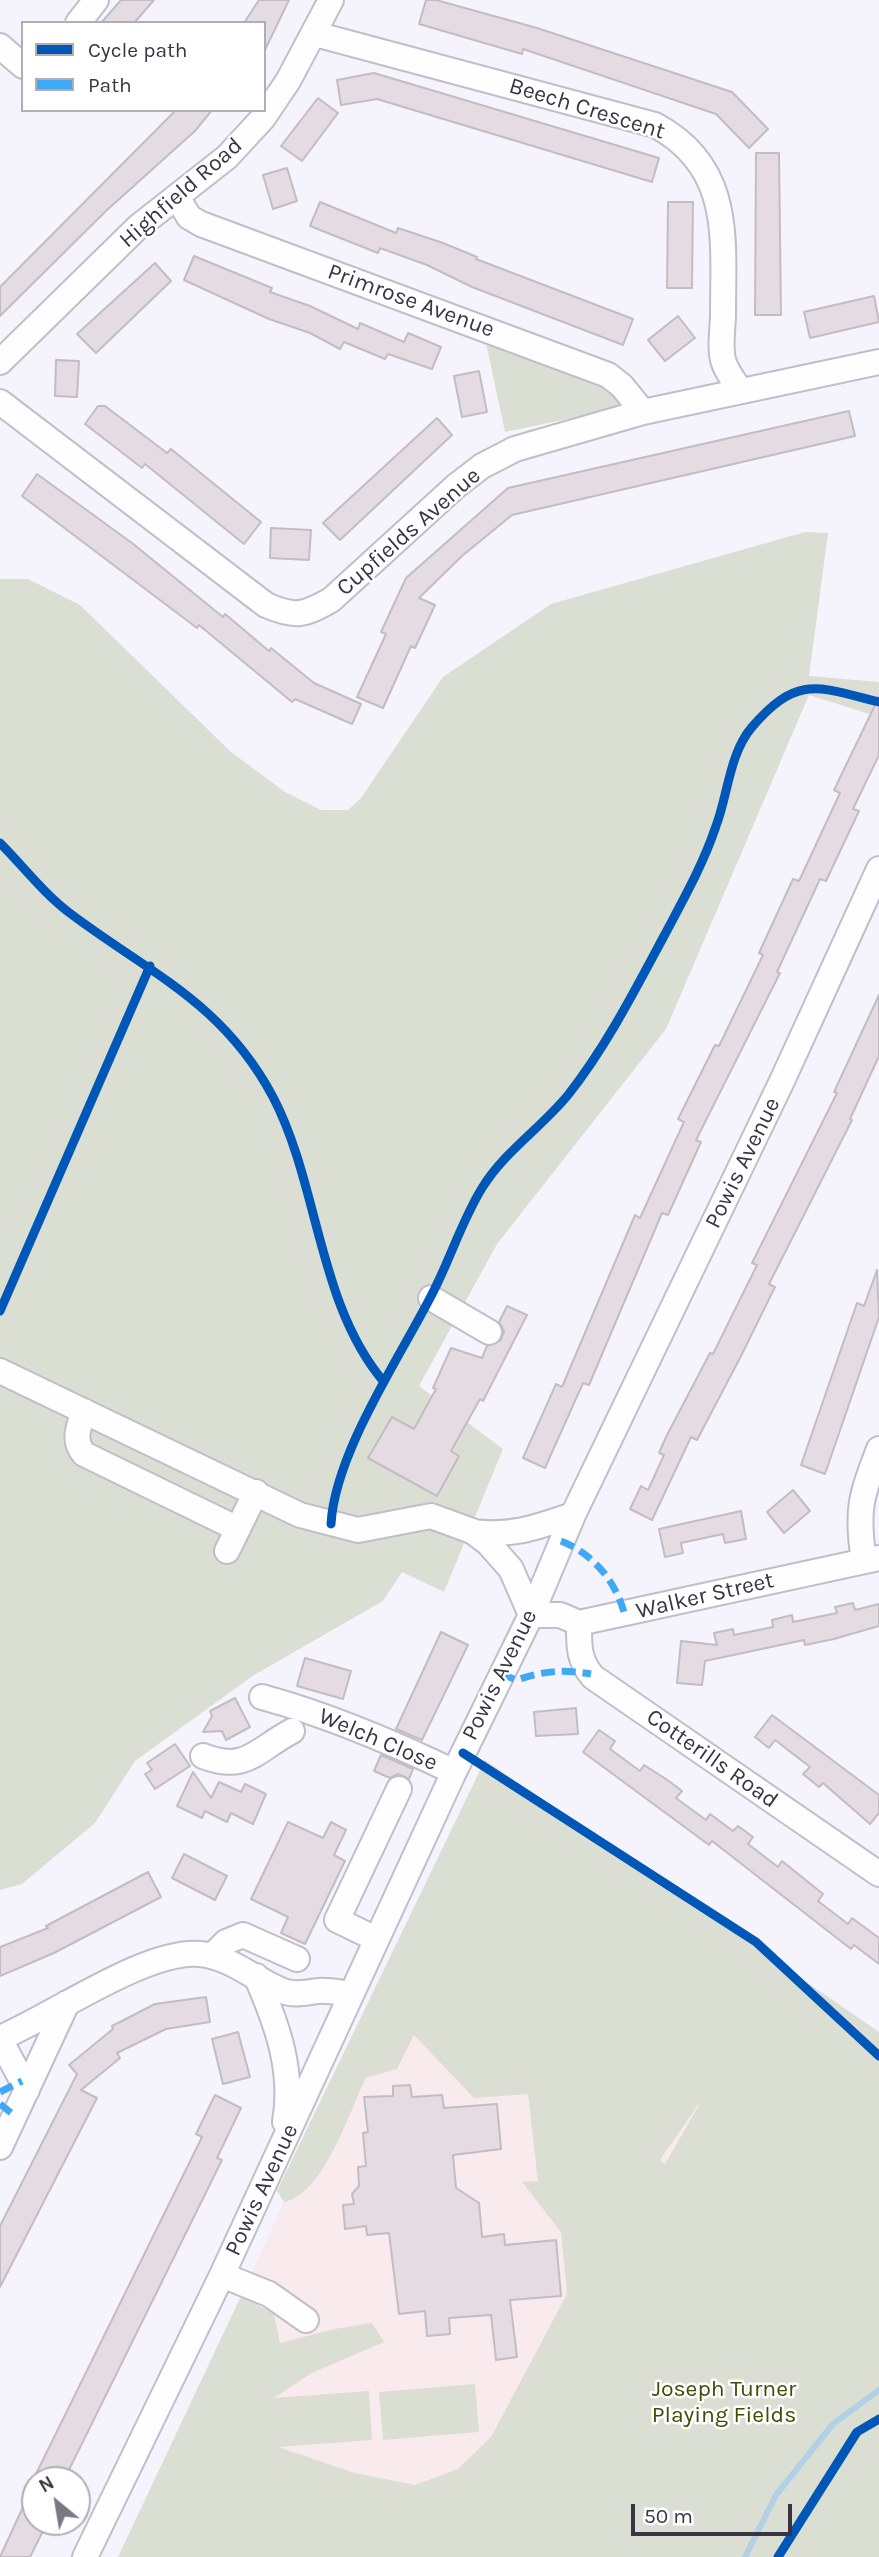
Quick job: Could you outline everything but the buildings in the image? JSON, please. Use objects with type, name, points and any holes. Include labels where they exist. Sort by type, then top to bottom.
[{"type":"street","points":[[80,21],[96,0]]},
{"type":"street","name":"Highfield Road","points":[[0,362],[138,227],[227,158],[263,118],[315,34],[331,0]]},
{"type":"street","name":"Beech Crescent","points":[[315,34],[655,125],[675,136],[692,151],[706,170],[719,202],[723,225],[723,361],[740,391]]},
{"type":"street","points":[[0,46],[21,64]]},
{"type":"street","name":"Primrose Avenue","points":[[177,197],[188,217],[201,224],[608,375],[622,386],[643,412]]},
{"type":"street","name":"Cupfields Avenue","points":[[0,401],[266,606],[288,615],[310,612],[331,600],[482,466],[514,449],[643,412],[879,362]]},
{"type":"street","name":"Powis Avenue","points":[[85,2557],[222,2275],[454,1772],[531,1615],[573,1516],[782,1081],[879,869]]},
{"type":"street","points":[[431,1298],[489,1332]]},
{"type":"street","points":[[0,1371],[300,1515],[358,1530],[431,1516],[472,1531],[499,1535],[528,1532],[573,1516]]},
{"type":"street","points":[[84,1411],[76,1433],[79,1448],[84,1454],[233,1540],[256,1492]]},
{"type":"street","points":[[871,1559],[858,1519],[865,1484],[879,1448]]},
{"type":"street","points":[[472,1531],[488,1543],[511,1569],[531,1615]]},
{"type":"street","name":"Walker Street","points":[[531,1615],[560,1615],[579,1623],[871,1559]]},
{"type":"street","name":"Cotterills Road","points":[[579,1623],[579,1648],[583,1665],[593,1677],[879,1874]]},
{"type":"street","name":"Welch Close","points":[[262,1697],[303,1708],[401,1747],[454,1772]]},
{"type":"street","name":"Welch Close","points":[[277,1763],[303,1708]]},
{"type":"street","points":[[203,1756],[218,1762],[237,1764],[292,1731]]},
{"type":"street","points":[[376,1939],[337,1920],[399,1789]]},
{"type":"street","points":[[212,1956],[226,1942],[243,1935],[297,1959]]},
{"type":"street","points":[[27,2090],[0,2039],[67,2003],[152,1964],[197,1953],[212,1956],[284,1992],[302,1994],[321,1990],[351,1994]]},
{"type":"street","points":[[256,1976],[280,2036],[286,2063],[290,2093],[280,2150]]},
{"type":"street","points":[[0,2147],[67,2003]]},
{"type":"street","points":[[222,2275],[269,2294],[306,2320]]},
{"type":"shaded area","points":[[477,1777],[791,1994],[455,2544],[186,2417]]},
{"type":"green space","points":[[485,338],[603,384],[625,407],[505,432]]},
{"type":"green space","points":[[805,532],[828,533],[809,676],[879,682],[879,717],[809,695],[666,1029],[497,1244],[419,1386],[503,1449],[444,1592],[402,1572],[383,1601],[254,1675],[135,1761],[95,1823],[22,1884],[0,1890],[0,579],[28,579],[80,605],[231,752],[285,792],[321,810],[348,810],[361,798],[443,677],[551,604]]},
{"type":"green space","name":"Joseph Turner Playing Fields","points":[[485,1760],[879,2032],[879,2557],[118,2557],[241,2296],[274,2314],[280,2343],[334,2329],[372,2323],[384,2342],[310,2374],[274,2398],[369,2391],[372,2440],[278,2447],[355,2473],[415,2485],[458,2469],[491,2437],[567,2294],[561,2232],[522,2182],[538,2181],[528,2094],[474,2098],[414,2035],[397,2069],[366,2078],[334,2150],[311,2184],[298,2196],[284,2202],[277,2191]],"holes":[[[699,2105],[665,2164],[660,2160]]]},
{"type":"green space","points":[[475,2384],[479,2432],[383,2440],[379,2392]]},
{"type":"waterway","points":[[745,2557],[776,2495],[833,2424],[879,2390]]},
{"type":"marked path","points":[[561,1541],[584,1554],[602,1571],[616,1592],[625,1616]]},
{"type":"marked path","points":[[501,1674],[517,1680],[553,1672],[591,1674]]},
{"type":"marked path","points":[[0,2092],[22,2081]]},
{"type":"marked path","points":[[0,2104],[15,2116]]},
{"type":"cycle path","points":[[331,1524],[335,1497],[355,1439],[437,1285],[475,1201],[501,1162],[568,1095],[619,1018],[705,855],[744,738],[768,710],[796,692],[824,689],[879,702]]},
{"type":"cycle path","points":[[0,843],[61,906],[157,973],[208,1014],[232,1037],[253,1065],[273,1097],[288,1131],[345,1317],[362,1351],[384,1382]]},
{"type":"cycle path","points":[[0,1311],[150,966]]},
{"type":"cycle path","points":[[463,1753],[756,1942],[879,2056]]},
{"type":"cycle path","points":[[778,2557],[857,2432],[879,2419]]}]
